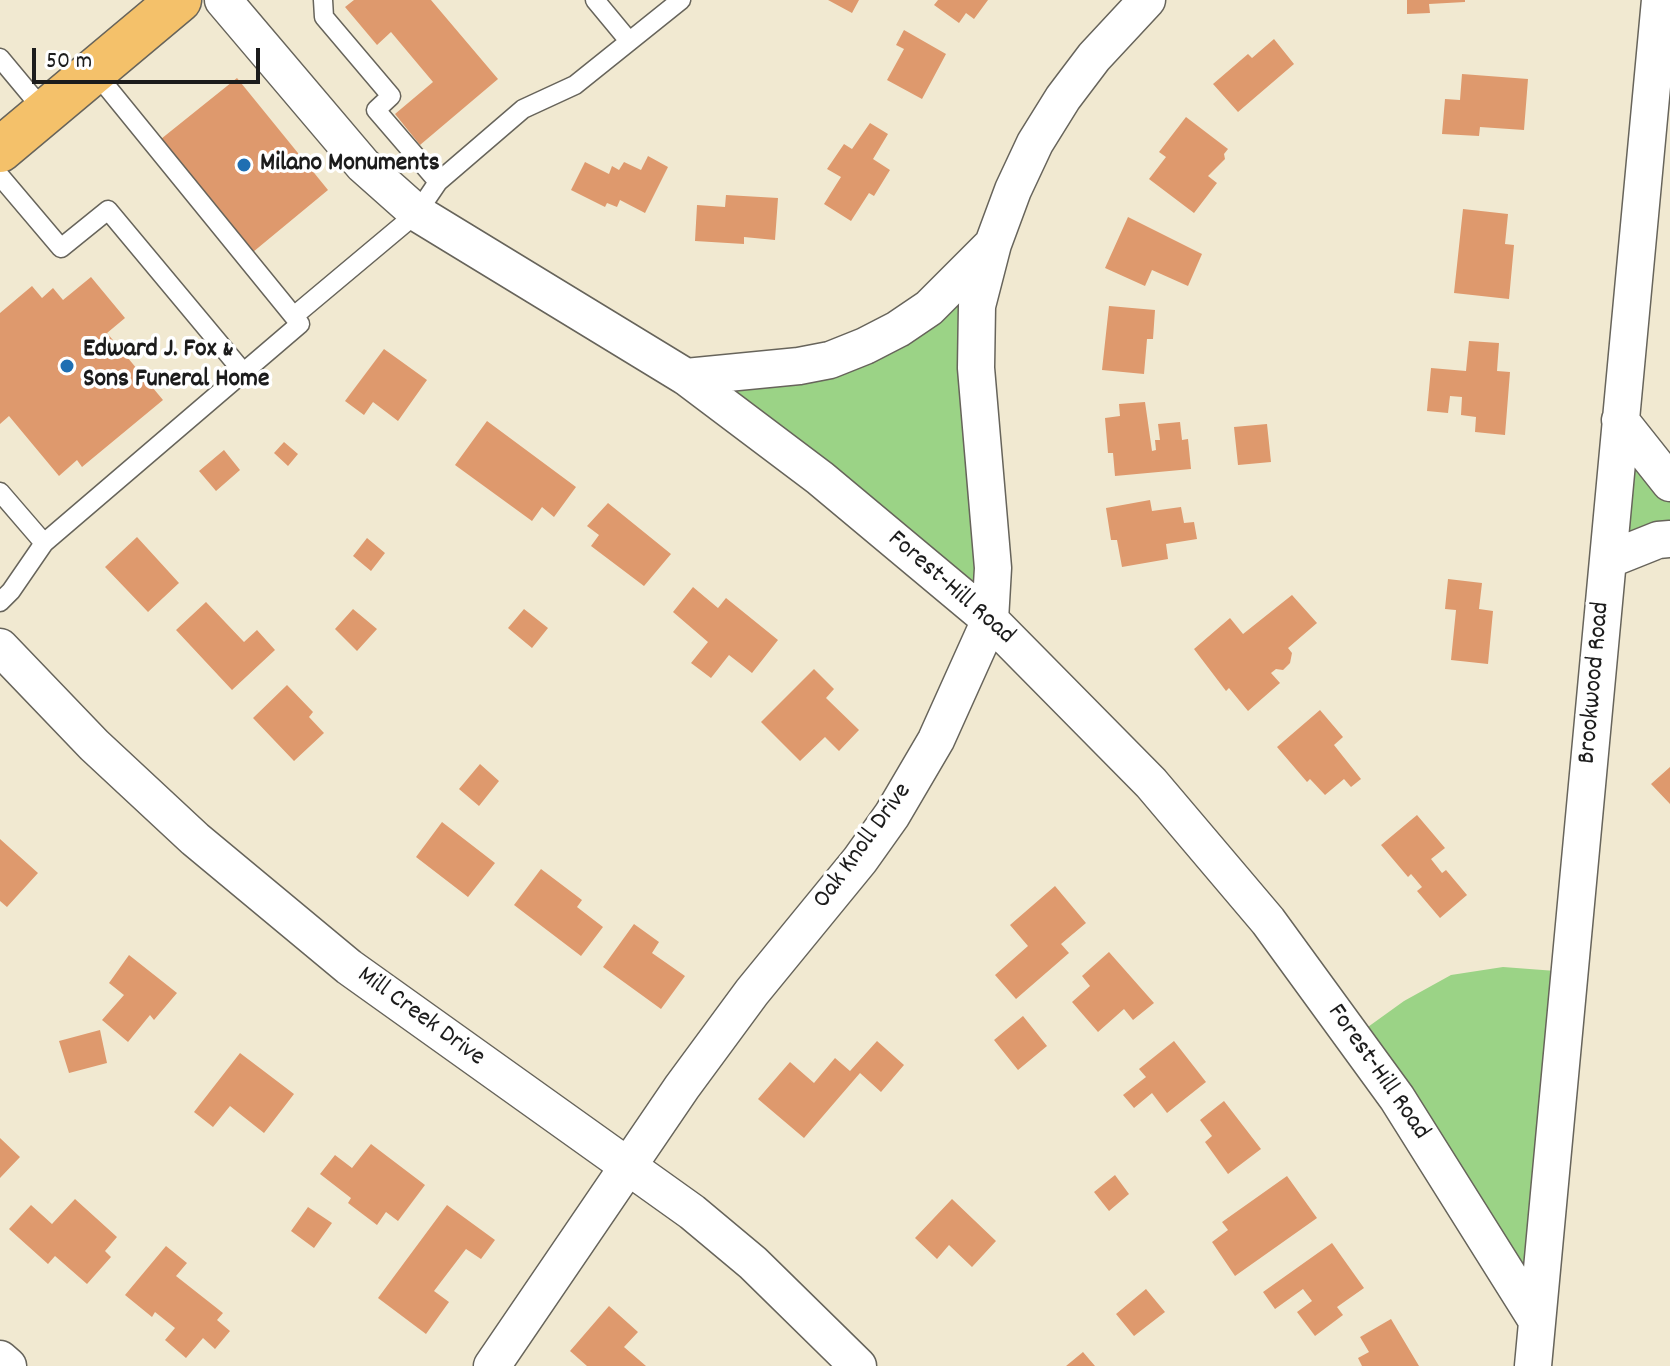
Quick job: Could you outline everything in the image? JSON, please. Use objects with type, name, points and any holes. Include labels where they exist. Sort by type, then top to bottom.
[{"type":"main road","points":[[0,150],[179,0]]},
{"type":"street","name":"Forest-Hill Road","points":[[223,0],[363,165],[417,213],[686,377],[820,478],[990,620],[1158,792],[1268,921],[1397,1098],[1537,1321]]},
{"type":"street","name":"Oak Knoll Drive","points":[[492,1366],[628,1166],[752,992],[860,860],[892,815],[936,740],[990,620],[993,568],[976,368],[977,306],[993,244],[1035,143],[1063,98],[1094,57],[1147,0]]},
{"type":"street","name":"Brookwood Road","points":[[1533,1366],[1660,0]]},
{"type":"street","name":"Oak Knoll Drive","points":[[686,377],[799,366],[830,360],[865,346],[929,308],[993,244]]},
{"type":"street","points":[[1620,420],[1670,483]]},
{"type":"street","points":[[1608,560],[1658,540],[1670,539]]},
{"type":"street","name":"Mill Creek Drive","points":[[0,647],[94,745],[195,839],[328,950],[443,1036],[692,1212],[753,1263],[858,1366]]},
{"type":"street","points":[[0,1359],[8,1366]]},
{"type":"lane","points":[[323,0],[324,17],[391,96],[376,110],[438,182]]},
{"type":"lane","points":[[595,0],[629,41]]},
{"type":"lane","points":[[294,316],[417,213],[438,182],[523,109],[575,85],[681,0]]},
{"type":"lane","points":[[0,58],[45,112]]},
{"type":"lane","points":[[0,602],[44,543],[300,324],[94,71]]},
{"type":"lane","points":[[0,176],[61,248],[108,210],[244,373]]},
{"type":"lane","points":[[0,492],[44,543]]},
{"type":"green space","points":[[993,244],[990,620],[686,377],[830,360]]},
{"type":"green space","points":[[1620,420],[1670,483],[1670,539],[1608,560]]},
{"type":"green space","points":[[1503,967],[1569,972],[1537,1321],[1354,1037],[1404,1001],[1451,975]]},
{"type":"building","points":[[354,0],[431,0],[498,79],[420,145],[395,114],[433,82],[391,32],[377,45],[345,7]]},
{"type":"building","points":[[828,0],[859,0],[852,13]]},
{"type":"building","points":[[938,0],[988,0],[974,19],[966,13],[959,23],[934,5]]},
{"type":"building","points":[[1407,0],[1465,2],[1429,4],[1430,13],[1407,14]]},
{"type":"building","points":[[904,30],[946,54],[922,99],[887,80],[904,49],[896,45]]},
{"type":"building","points":[[1274,39],[1294,64],[1238,112],[1213,84],[1248,54],[1252,58]]},
{"type":"building","points":[[1462,74],[1528,79],[1524,130],[1480,127],[1479,136],[1442,134],[1445,99],[1460,100]]},
{"type":"building","name":"Milano Monuments","points":[[237,78],[328,190],[253,252],[161,139]]},
{"type":"building","points":[[1186,117],[1228,149],[1225,159],[1208,176],[1217,183],[1194,213],[1149,179],[1166,157],[1159,152]]},
{"type":"building","points":[[870,123],[888,134],[873,159],[890,170],[874,196],[869,193],[851,221],[824,204],[841,177],[827,169],[844,144],[852,149]]},
{"type":"building","points":[[648,156],[668,167],[645,213],[620,200],[617,207],[607,203],[605,207],[571,190],[585,162],[609,174],[612,166],[619,170],[624,162],[641,170]]},
{"type":"building","points":[[726,195],[778,198],[775,240],[744,237],[744,244],[695,241],[697,205],[725,207]]},
{"type":"building","points":[[1463,209],[1508,214],[1505,244],[1514,245],[1509,299],[1454,293]]},
{"type":"building","points":[[1128,217],[1202,254],[1188,286],[1152,270],[1145,286],[1105,268]]},
{"type":"building","name":"Edward J. Fox & Sons Funeral Home","points":[[91,277],[125,318],[107,333],[163,400],[82,467],[77,460],[59,476],[9,416],[0,424],[0,313],[32,286],[42,298],[53,288],[63,300]]},
{"type":"building","points":[[1109,306],[1155,310],[1153,339],[1147,339],[1144,374],[1102,370]]},
{"type":"building","points":[[1469,341],[1499,343],[1497,371],[1510,372],[1505,435],[1475,432],[1476,417],[1461,415],[1462,397],[1450,396],[1448,413],[1427,411],[1431,368],[1466,371]]},
{"type":"building","points":[[384,349],[427,380],[398,421],[373,402],[364,415],[345,401]]},
{"type":"building","points":[[1145,402],[1152,451],[1156,450],[1155,440],[1160,440],[1158,424],[1180,422],[1182,440],[1188,439],[1191,469],[1115,476],[1113,453],[1108,453],[1105,418],[1120,416],[1119,404]]},
{"type":"building","points":[[487,421],[576,487],[554,517],[542,507],[532,521],[455,465]]},
{"type":"building","points":[[1267,424],[1271,462],[1238,465],[1234,427]]},
{"type":"building","points":[[284,442],[298,454],[288,466],[274,453]]},
{"type":"building","points":[[224,450],[240,470],[216,491],[199,471]]},
{"type":"building","points":[[1150,500],[1152,511],[1181,507],[1184,523],[1194,522],[1197,539],[1166,544],[1168,559],[1122,567],[1117,540],[1111,540],[1106,508]]},
{"type":"building","points":[[608,503],[671,554],[644,586],[591,546],[599,535],[587,526]]},
{"type":"building","points":[[137,537],[179,583],[148,612],[105,567]]},
{"type":"building","points":[[367,538],[385,553],[371,571],[353,556]]},
{"type":"building","points":[[1448,579],[1482,583],[1479,609],[1493,611],[1488,664],[1451,660],[1456,610],[1445,609]]},
{"type":"building","points":[[693,587],[718,608],[726,598],[778,640],[752,673],[729,655],[711,678],[691,663],[708,642],[673,612]]},
{"type":"building","points":[[1292,595],[1317,623],[1288,648],[1292,653],[1290,663],[1283,670],[1276,669],[1271,673],[1280,683],[1248,711],[1229,688],[1226,691],[1194,649],[1230,618],[1243,634]]},
{"type":"building","points":[[206,602],[244,642],[257,630],[275,650],[232,690],[176,630]]},
{"type":"building","points":[[353,609],[377,629],[357,651],[335,629]]},
{"type":"building","points":[[524,609],[548,628],[532,648],[508,628]]},
{"type":"building","points":[[814,669],[834,689],[826,698],[859,730],[839,751],[825,737],[800,761],[761,722]]},
{"type":"building","points":[[287,685],[313,712],[309,717],[324,733],[294,761],[253,718]]},
{"type":"building","points":[[1320,710],[1343,737],[1334,745],[1361,779],[1351,787],[1344,779],[1325,795],[1310,779],[1307,782],[1277,747]]},
{"type":"building","points":[[480,764],[499,781],[479,806],[459,789]]},
{"type":"building","points":[[1670,767],[1670,804],[1651,784]]},
{"type":"building","points":[[1417,815],[1445,848],[1431,859],[1442,873],[1446,870],[1467,895],[1440,918],[1417,891],[1422,887],[1411,874],[1408,877],[1381,845]]},
{"type":"building","points":[[442,822],[495,863],[468,897],[416,857]]},
{"type":"building","points":[[0,839],[38,873],[7,907],[0,901]]},
{"type":"building","points":[[541,869],[582,900],[577,907],[603,927],[581,956],[514,905]]},
{"type":"building","points":[[1055,886],[1086,923],[1061,944],[1069,953],[1016,999],[995,975],[1028,946],[1010,925]]},
{"type":"building","points":[[634,924],[659,942],[652,953],[685,976],[661,1009],[603,967]]},
{"type":"building","points":[[1109,952],[1154,1003],[1133,1020],[1124,1009],[1098,1032],[1072,1002],[1090,986],[1082,976]]},
{"type":"building","points":[[129,955],[177,993],[154,1020],[150,1015],[128,1042],[102,1020],[124,995],[109,983]]},
{"type":"building","points":[[1023,1016],[1047,1046],[1018,1070],[994,1040]]},
{"type":"building","points":[[100,1030],[107,1063],[69,1073],[59,1041]]},
{"type":"building","points":[[877,1041],[904,1065],[881,1092],[860,1073],[804,1138],[758,1099],[790,1062],[814,1083],[835,1058],[850,1071]]},
{"type":"building","points":[[1174,1041],[1206,1082],[1167,1113],[1152,1093],[1134,1108],[1123,1095],[1146,1077],[1139,1069]]},
{"type":"building","points":[[240,1053],[294,1094],[264,1133],[230,1106],[213,1127],[194,1112]]},
{"type":"building","points":[[1224,1101],[1261,1149],[1228,1174],[1205,1142],[1212,1136],[1200,1120]]},
{"type":"building","points":[[0,1138],[20,1157],[0,1178]]},
{"type":"building","points":[[371,1144],[425,1185],[398,1221],[386,1212],[377,1225],[348,1203],[351,1198],[320,1174],[335,1155],[352,1168]]},
{"type":"building","points":[[1115,1175],[1129,1194],[1109,1211],[1094,1192]]},
{"type":"building","points":[[1287,1176],[1317,1218],[1235,1276],[1212,1242],[1228,1230],[1222,1222]]},
{"type":"building","points":[[75,1199],[117,1237],[105,1251],[111,1257],[87,1284],[55,1256],[48,1264],[9,1229],[31,1205],[52,1224]]},
{"type":"building","points":[[952,1199],[996,1241],[972,1267],[949,1245],[937,1259],[915,1238]]},
{"type":"building","points":[[447,1205],[495,1240],[481,1259],[466,1249],[434,1291],[449,1302],[426,1334],[378,1298]]},
{"type":"building","points":[[308,1207],[332,1223],[314,1248],[291,1231]]},
{"type":"building","points":[[1332,1243],[1364,1288],[1337,1307],[1343,1315],[1315,1336],[1297,1312],[1312,1301],[1303,1289],[1275,1309],[1263,1292]]},
{"type":"building","points":[[166,1246],[187,1263],[176,1276],[223,1313],[217,1320],[230,1331],[215,1349],[203,1338],[186,1358],[165,1340],[175,1328],[155,1312],[152,1317],[125,1295]]},
{"type":"building","points":[[1146,1289],[1165,1312],[1134,1336],[1116,1314]]},
{"type":"building","points":[[609,1306],[638,1332],[624,1347],[646,1366],[587,1366],[570,1351]]},
{"type":"building","points":[[1391,1319],[1419,1366],[1362,1366],[1358,1358],[1369,1352],[1360,1337]]},
{"type":"building","points":[[1083,1352],[1095,1366],[1066,1366]]},
{"type":"place","name":"Milano Monuments","points":[[244,165]]},
{"type":"place","name":"Edward J. Fox & Sons Funeral Home","points":[[67,366]]}]
